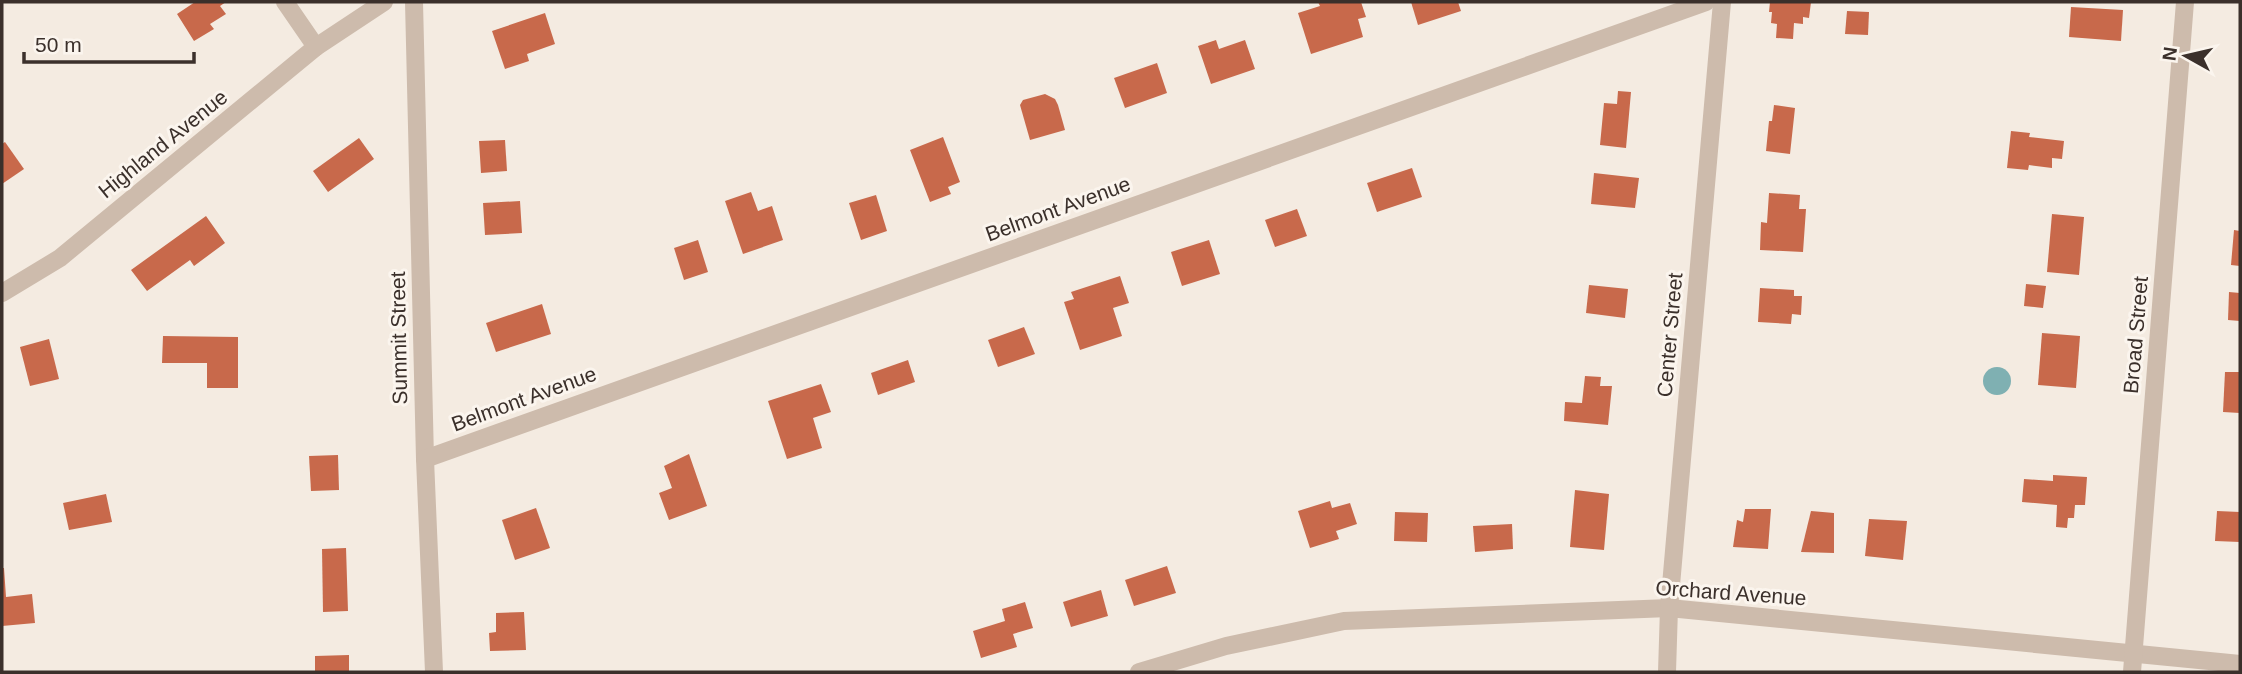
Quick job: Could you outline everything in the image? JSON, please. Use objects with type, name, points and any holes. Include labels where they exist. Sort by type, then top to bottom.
[{"type":"street","points":[[285,2],[316,47]]},
{"type":"street","name":"Highland Avenue","points":[[2,293],[60,258],[316,47],[384,2]]},
{"type":"street","name":"Summit Street","points":[[414,2],[425,459],[434,672]]},
{"type":"street","name":"Belmont Avenue","points":[[425,459],[1706,2]]},
{"type":"street","name":"Center Street","points":[[1667,672],[1669,608],[1722,2]]},
{"type":"street","name":"Broad Street","points":[[2132,663],[2185,2]]},
{"type":"street","name":"Orchard Avenue","points":[[1139,672],[1226,646],[1344,621],[1669,608],[2132,663],[2240,664]]},
{"type":"water","points":[[1997,367],[2007,371],[2011,381],[2007,391],[1997,395],[1987,391],[1983,381],[1987,371]]},
{"type":"building","points":[[195,2],[226,2],[220,6],[226,14],[210,24],[214,29],[194,41],[177,14]]},
{"type":"building","points":[[1318,2],[1361,2],[1366,17],[1358,19],[1363,37],[1311,54],[1298,13],[1320,6]]},
{"type":"building","points":[[1411,2],[1458,2],[1461,11],[1418,25]]},
{"type":"building","points":[[1770,2],[1811,2],[1809,18],[1803,17],[1803,24],[1794,23],[1793,39],[1776,38],[1777,24],[1771,23]]},
{"type":"building","points":[[2071,7],[2123,10],[2121,41],[2069,37]]},
{"type":"building","points":[[1847,11],[1869,12],[1868,35],[1845,34]]},
{"type":"building","points":[[545,13],[555,44],[527,54],[529,61],[505,69],[492,31]]},
{"type":"building","points":[[1216,40],[1219,49],[1245,40],[1255,69],[1211,84],[1198,46]]},
{"type":"building","points":[[1157,63],[1167,93],[1125,108],[1114,78]]},
{"type":"building","points":[[1618,91],[1631,92],[1626,148],[1600,145],[1604,103],[1617,104]]},
{"type":"building","points":[[1045,94],[1055,99],[1065,130],[1030,140],[1020,105],[1023,100]]},
{"type":"building","points":[[1774,105],[1795,108],[1790,154],[1766,151],[1769,121],[1772,121]]},
{"type":"building","points":[[2011,131],[2030,133],[2029,137],[2064,141],[2062,159],[2052,158],[2052,168],[2029,165],[2028,170],[2007,168]]},
{"type":"building","points":[[943,137],[960,182],[948,187],[951,194],[930,202],[910,150]]},
{"type":"building","points":[[359,138],[374,159],[328,192],[313,171]]},
{"type":"building","points":[[505,140],[507,171],[481,173],[479,141]]},
{"type":"building","points":[[5,142],[24,169],[2,184],[2,144]]},
{"type":"building","points":[[1412,168],[1422,197],[1377,212],[1367,183]]},
{"type":"building","points":[[1594,173],[1639,178],[1635,208],[1591,204]]},
{"type":"building","points":[[751,192],[758,211],[772,206],[783,240],[743,254],[725,201]]},
{"type":"building","points":[[1769,193],[1800,195],[1799,209],[1806,209],[1803,252],[1760,250],[1761,222],[1767,223]]},
{"type":"building","points":[[876,195],[887,231],[861,240],[849,203]]},
{"type":"building","points":[[520,201],[522,233],[485,235],[483,203]]},
{"type":"building","points":[[1297,209],[1307,236],[1275,247],[1265,220]]},
{"type":"building","points":[[2052,214],[2084,217],[2079,275],[2047,272]]},
{"type":"building","points":[[206,216],[225,243],[194,266],[190,260],[147,291],[131,270]]},
{"type":"building","points":[[2234,230],[2240,231],[2240,266],[2231,265]]},
{"type":"building","points":[[698,240],[708,272],[684,280],[674,248]]},
{"type":"building","points":[[1209,240],[1220,274],[1182,286],[1171,252]]},
{"type":"building","points":[[1120,276],[1129,303],[1113,308],[1122,336],[1080,350],[1064,302],[1074,299],[1071,292]]},
{"type":"building","points":[[2026,284],[2046,286],[2043,308],[2024,306]]},
{"type":"building","points":[[1589,285],[1628,289],[1625,318],[1586,313]]},
{"type":"building","points":[[1760,288],[1794,290],[1794,296],[1802,296],[1801,315],[1792,314],[1791,324],[1758,322]]},
{"type":"building","points":[[2229,292],[2240,293],[2240,321],[2228,320]]},
{"type":"building","points":[[542,304],[551,334],[496,352],[486,323]]},
{"type":"building","points":[[1024,327],[1035,354],[998,367],[988,340]]},
{"type":"building","points":[[2042,333],[2080,336],[2076,388],[2038,385]]},
{"type":"building","points":[[163,336],[238,337],[238,388],[207,388],[207,363],[162,363]]},
{"type":"building","points":[[49,339],[59,379],[30,386],[20,347]]},
{"type":"building","points":[[908,360],[915,382],[878,395],[871,373]]},
{"type":"building","points":[[2225,372],[2240,372],[2240,413],[2223,412]]},
{"type":"building","points":[[1585,376],[1601,377],[1600,386],[1612,386],[1608,425],[1564,421],[1565,402],[1582,403]]},
{"type":"building","points":[[821,384],[831,412],[813,418],[822,448],[787,459],[768,401]]},
{"type":"building","points":[[689,454],[707,506],[669,520],[659,493],[672,488],[664,466]]},
{"type":"building","points":[[338,455],[339,490],[311,491],[309,456]]},
{"type":"building","points":[[2053,475],[2087,477],[2085,505],[2075,505],[2074,518],[2068,518],[2067,528],[2056,527],[2057,505],[2022,502],[2024,479],[2053,481]]},
{"type":"building","points":[[1575,490],[1609,494],[1604,550],[1570,547]]},
{"type":"building","points":[[106,494],[112,522],[69,530],[63,503]]},
{"type":"building","points":[[1330,501],[1332,508],[1350,503],[1357,524],[1336,531],[1339,539],[1310,548],[1298,511]]},
{"type":"building","points":[[536,508],[550,548],[515,560],[502,520]]},
{"type":"building","points":[[1745,509],[1771,509],[1768,549],[1733,547],[1737,520],[1743,522]]},
{"type":"building","points":[[1811,511],[1834,513],[1834,553],[1801,552]]},
{"type":"building","points":[[2217,511],[2240,512],[2240,542],[2215,541]]},
{"type":"building","points":[[1395,512],[1428,513],[1427,542],[1394,541]]},
{"type":"building","points":[[1869,519],[1907,521],[1903,560],[1865,556]]},
{"type":"building","points":[[1512,524],[1513,549],[1475,552],[1473,526]]},
{"type":"building","points":[[346,548],[348,611],[323,612],[322,549]]},
{"type":"building","points":[[1167,566],[1176,593],[1134,606],[1125,580]]},
{"type":"building","points":[[2,568],[6,597],[32,594],[35,623],[2,626]]},
{"type":"building","points":[[1101,590],[1108,616],[1071,627],[1063,602]]},
{"type":"building","points":[[1025,602],[1033,628],[1013,634],[1017,647],[981,658],[973,631],[1005,621],[1002,609]]},
{"type":"building","points":[[524,612],[526,650],[490,651],[489,633],[496,632],[496,613]]},
{"type":"building","points":[[349,655],[349,672],[315,672],[315,656]]}]
